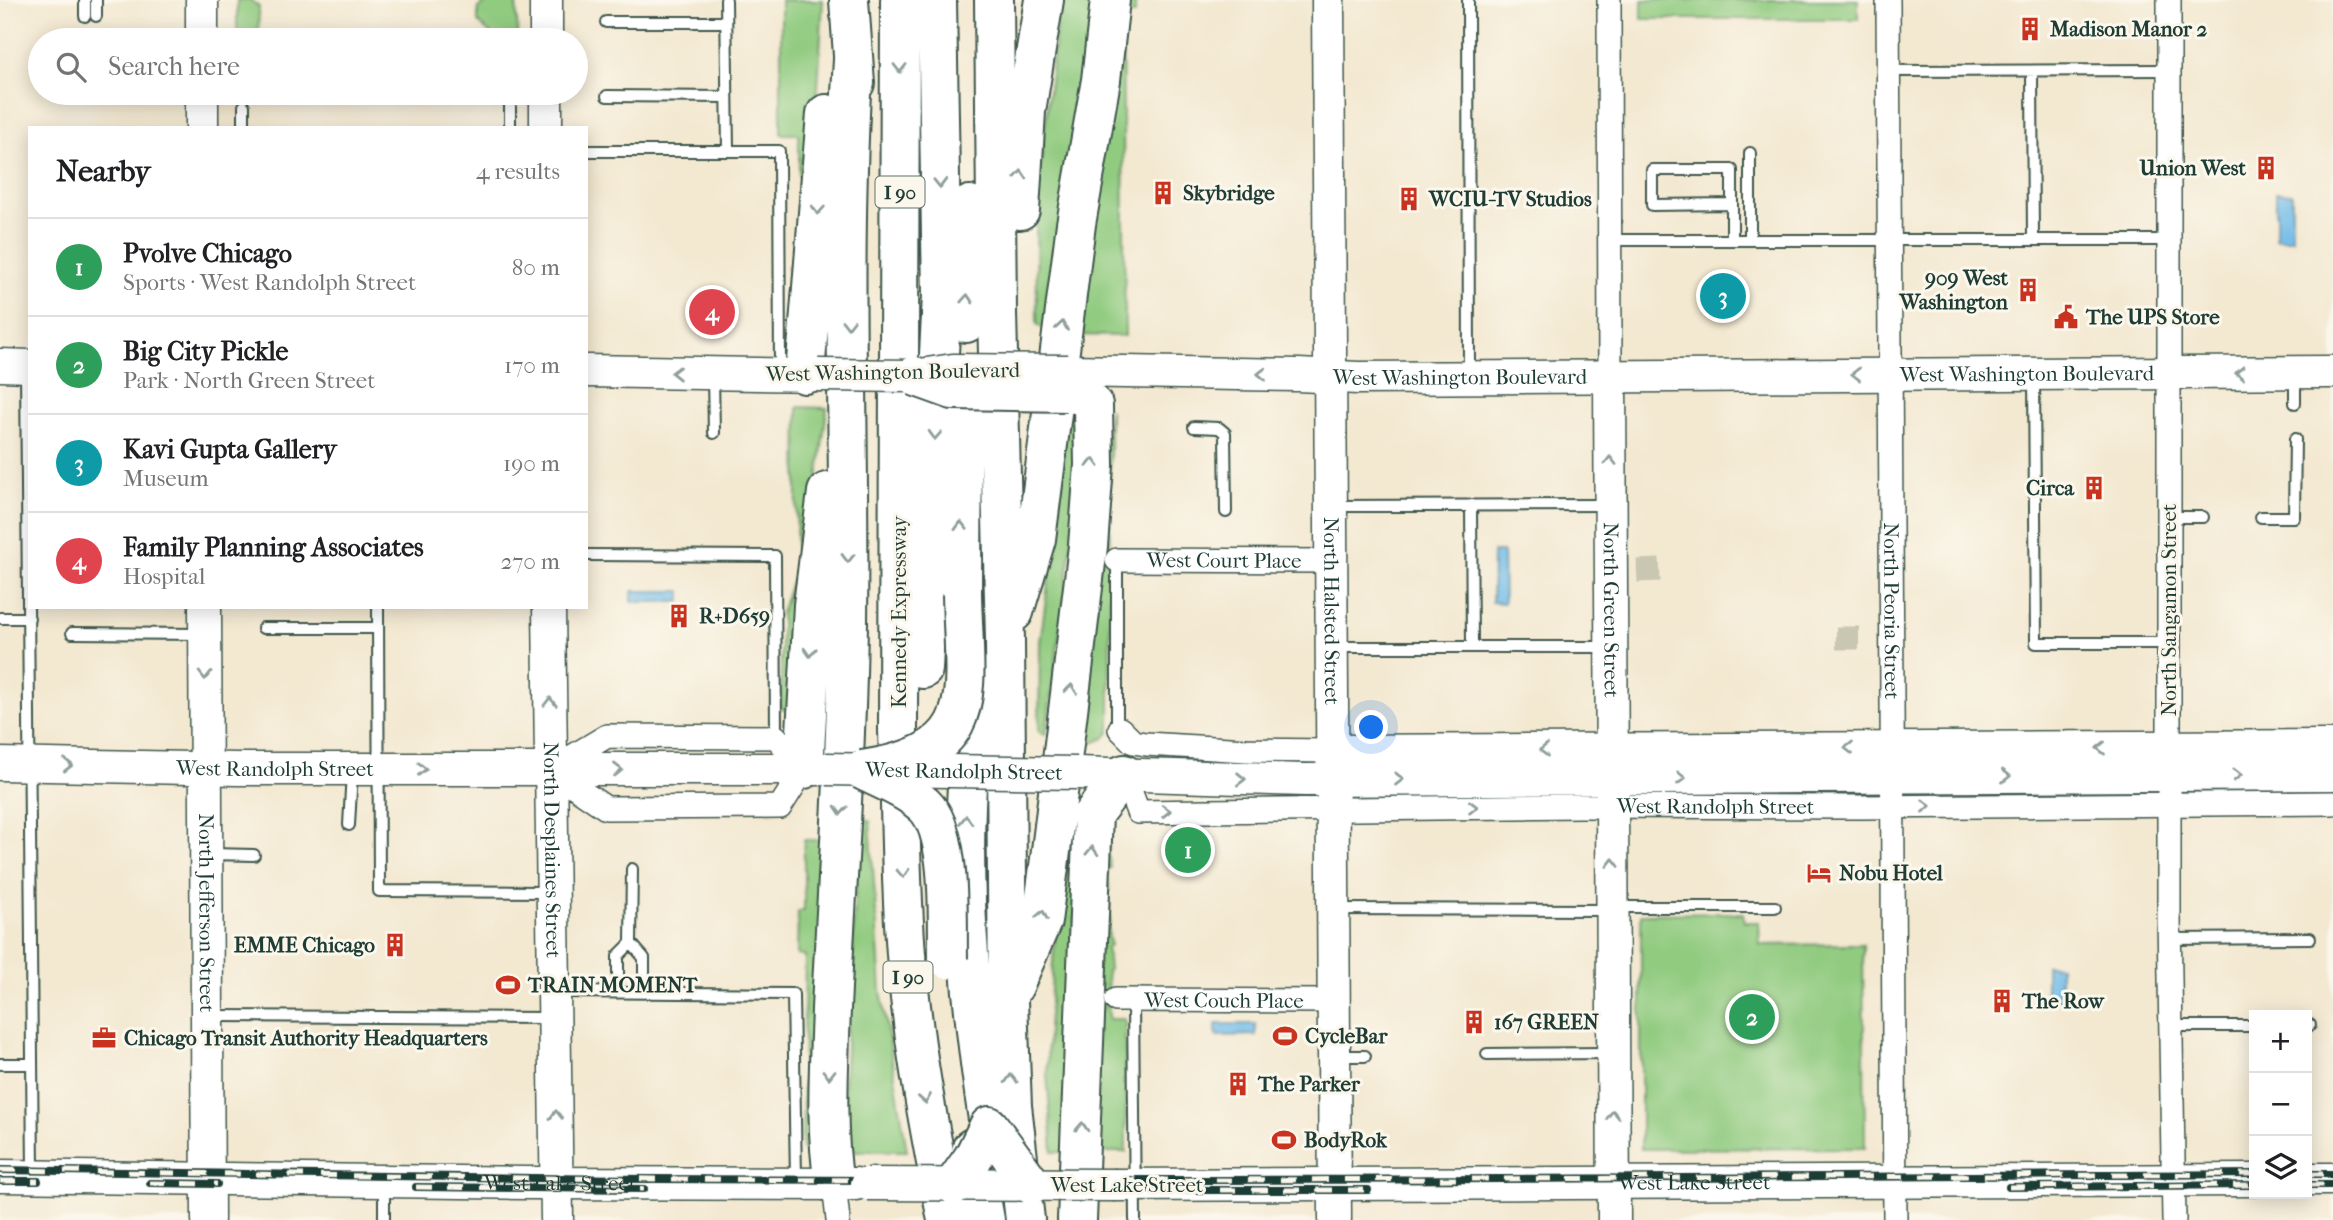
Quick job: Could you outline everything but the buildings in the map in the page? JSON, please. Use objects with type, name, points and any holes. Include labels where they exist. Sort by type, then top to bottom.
[{"type":"highway","points":[[801,374],[835,0]]},
{"type":"highway","name":"I 90","points":[[849,0],[872,309],[907,380]]},
{"type":"highway","name":"Kennedy Expressway","points":[[900,0],[907,380],[898,731],[907,965],[917,1059],[951,1202]]},
{"type":"highway","points":[[898,731],[922,698],[942,295],[937,0]]},
{"type":"highway","points":[[994,0],[1008,1001],[1012,1106],[1029,1202]]},
{"type":"highway","points":[[997,313],[1019,255],[1020,181],[1026,111],[1044,0]]},
{"type":"highway","points":[[1005,640],[1036,540],[1069,276],[1101,80],[1110,0]]},
{"type":"highway","points":[[846,1196],[829,1154],[829,1050],[836,879],[846,732],[848,125],[853,60]]},
{"type":"highway","points":[[830,769],[919,757],[937,746],[954,726],[960,713],[964,693],[962,446],[971,176],[995,101]]},
{"type":"highway","points":[[907,380],[953,390],[1068,381],[1093,405],[1094,465],[1088,545],[1042,922],[1008,1001]]},
{"type":"highway","points":[[830,769],[815,592],[832,456],[847,416]]},
{"type":"highway","points":[[985,1220],[952,1014],[976,690],[1002,541]]},
{"type":"highway","points":[[830,769],[908,793],[925,806],[935,820],[945,859],[958,960],[975,1035],[989,1126],[1029,1202]]},
{"type":"highway","points":[[1077,1220],[1093,814],[1124,774]]},
{"type":"highway","points":[[951,1202],[989,1126]]},
{"type":"main road","points":[[202,0],[202,28]]},
{"type":"main road","points":[[546,0],[546,28]]},
{"type":"main road","name":"North Halsted Street","points":[[1328,0],[1335,1220]]},
{"type":"main road","points":[[202,105],[202,126]]},
{"type":"main road","points":[[546,105],[546,126]]},
{"type":"main road","name":"West Washington Boulevard","points":[[588,371],[801,374],[907,380]]},
{"type":"main road","name":"West Washington Boulevard","points":[[1068,381],[1330,377],[2333,372]]},
{"type":"main road","name":"North Green Street","points":[[1611,376],[1614,1220]]},
{"type":"main road","name":"North Desplaines Street","points":[[549,609],[557,1220]]},
{"type":"main road","name":"North Jefferson Street","points":[[205,621],[208,1220]]},
{"type":"main road","name":"West Randolph Street","points":[[2169,776],[2333,746]]},
{"type":"main road","name":"West Randolph Street","points":[[15,764],[365,769],[830,769],[1331,780],[2333,774]]},
{"type":"main road","name":"West Lake Street","points":[[0,1176],[796,1184],[846,1196],[951,1202],[1029,1202],[1125,1185],[2249,1180]]},
{"type":"main road","points":[[2312,1179],[2333,1179]]},
{"type":"street","name":"North Green Street","points":[[1609,0],[1611,376]]},
{"type":"street","name":"North Peoria Street","points":[[1888,0],[1895,1220]]},
{"type":"street","name":"North Sangamon Street","points":[[2169,0],[2169,776],[2174,1220]]},
{"type":"street","name":"West Court Place","points":[[1117,559],[1331,561]]},
{"type":"street","name":"West Randolph Street","points":[[1120,729],[1133,742],[1247,750],[1331,780]]},
{"type":"street","points":[[550,770],[607,736],[776,737],[830,769]]},
{"type":"street","name":"West Randolph Street","points":[[1893,777],[2169,776],[2333,803]]},
{"type":"street","name":"West Couch Place","points":[[1125,1000],[1333,1001]]},
{"type":"lane","points":[[85,0],[90,16],[96,0]]},
{"type":"lane","points":[[726,0],[728,151]]},
{"type":"lane","points":[[1468,0],[1469,378]]},
{"type":"lane","points":[[606,22],[726,22]]},
{"type":"lane","points":[[1889,71],[2169,70]]},
{"type":"lane","points":[[2032,71],[2033,240]]},
{"type":"lane","points":[[607,96],[727,97]]},
{"type":"lane","points":[[244,106],[244,126]]},
{"type":"lane","points":[[510,106],[510,126]]},
{"type":"lane","points":[[588,151],[779,151],[801,374]]},
{"type":"lane","points":[[1750,153],[1750,240]]},
{"type":"lane","points":[[1732,204],[1652,205],[1652,170],[1732,170],[1732,204],[1732,240]]},
{"type":"lane","points":[[1610,240],[2169,240]]},
{"type":"lane","points":[[18,366],[28,480]]},
{"type":"lane","points":[[2295,372],[2295,403]]},
{"type":"lane","points":[[713,373],[714,433]]},
{"type":"lane","points":[[2034,374],[2036,643],[2169,643]]},
{"type":"lane","points":[[1194,427],[1219,428],[1225,433],[1226,512]]},
{"type":"lane","points":[[2261,517],[2294,517],[2295,439]]},
{"type":"lane","points":[[1471,505],[1472,647]]},
{"type":"lane","points":[[1331,506],[1610,505]]},
{"type":"lane","points":[[2169,517],[2203,517]]},
{"type":"lane","points":[[588,555],[775,556],[776,737]]},
{"type":"lane","points":[[1117,559],[1117,723],[1120,729]]},
{"type":"lane","points":[[29,609],[15,764],[31,1065],[33,1176]]},
{"type":"lane","points":[[349,825],[365,769],[378,609]]},
{"type":"lane","points":[[0,618],[29,618]]},
{"type":"lane","points":[[72,633],[205,621]]},
{"type":"lane","points":[[263,628],[378,628]]},
{"type":"lane","points":[[1331,647],[1611,646]]},
{"type":"lane","points":[[365,769],[379,891],[552,892]]},
{"type":"lane","points":[[208,854],[254,855]]},
{"type":"lane","points":[[632,869],[631,943],[644,958],[644,993]]},
{"type":"lane","points":[[1333,909],[1775,907]]},
{"type":"lane","points":[[2170,939],[2310,937]]},
{"type":"lane","points":[[618,992],[618,956],[631,943]]},
{"type":"lane","points":[[208,1016],[554,1005],[618,992],[793,994],[796,1184]]},
{"type":"lane","points":[[1125,1000],[1125,1185],[1135,1220]]},
{"type":"lane","points":[[2171,1026],[2249,1026]]},
{"type":"lane","points":[[1487,1054],[1613,1053]]},
{"type":"lane","points":[[1334,1056],[1365,1056]]},
{"type":"lane","points":[[0,1064],[31,1065]]},
{"type":"lane","points":[[384,1181],[384,1220]]},
{"type":"green space","points":[[237,0],[251,0],[259,7],[258,28],[237,28]]},
{"type":"green space","points":[[489,0],[516,0],[517,28],[484,28],[478,22],[478,9]]},
{"type":"green space","points":[[781,0],[823,0],[818,87],[795,315],[795,291],[789,291],[788,266],[793,265],[793,246],[799,245],[799,134],[781,134]]},
{"type":"green space","points":[[1059,0],[1094,0],[1045,330],[1037,324],[1036,210]]},
{"type":"green space","points":[[1119,0],[1135,0],[1135,14],[1122,14],[1125,336],[1070,335]]},
{"type":"green space","points":[[1642,0],[1858,0],[1858,19],[1642,19]]},
{"type":"green space","points":[[789,318],[795,318],[794,325],[789,327]]},
{"type":"green space","points":[[798,407],[827,408],[810,542],[796,709],[781,709],[781,613],[796,567]]},
{"type":"green space","points":[[1110,409],[1110,731],[1098,741],[1071,742]]},
{"type":"green space","points":[[1065,410],[1081,410],[1079,489],[1046,734],[1039,732],[1040,642],[1062,484]]},
{"type":"green space","points":[[2139,788],[2140,795],[1938,796],[1938,790]]},
{"type":"green space","points":[[1648,790],[1858,790],[1858,796],[1648,797]]},
{"type":"green space","points":[[1064,815],[1077,815],[1070,1152],[1053,1152],[1047,1074],[1048,1029]]},
{"type":"green space","points":[[860,817],[870,821],[881,991],[907,1151],[840,1151]]},
{"type":"green space","points":[[804,840],[826,840],[817,1149],[802,1149],[805,955],[797,955],[798,911],[804,911]]},
{"type":"green space","points":[[1099,845],[1109,846],[1109,1019],[1125,1019],[1126,1152],[1089,1152]]},
{"type":"green space","points":[[1743,913],[1744,922],[1759,922],[1760,945],[1863,944],[1865,1148],[1641,1149],[1641,914]]},
{"type":"water","points":[[2276,193],[2292,193],[2292,239],[2276,239]]},
{"type":"water","points":[[1493,552],[1503,552],[1504,603],[1492,602]]},
{"type":"water","points":[[632,591],[681,591],[681,602],[632,602]]},
{"type":"water","points":[[2046,965],[2060,966],[2060,1001],[2046,1001]]},
{"type":"water","points":[[1216,1024],[1256,1024],[1256,1035],[1216,1036]]},
{"type":"tunnel","points":[[1637,571],[1661,570]]},
{"type":"tunnel","points":[[1836,638],[1868,638]]},
{"type":"railway","points":[[0,1170],[532,1178],[962,1180],[2249,1174]]},
{"type":"railway","points":[[2312,1174],[2333,1174]]},
{"type":"railway","points":[[0,1181],[38,1181]]},
{"type":"railway","points":[[150,1183],[217,1184]]},
{"type":"railway","points":[[2009,1187],[2249,1185]]},
{"type":"railway","points":[[2312,1185],[2333,1185]]},
{"type":"railway","points":[[416,1187],[644,1189]]},
{"type":"railway","points":[[868,1190],[1368,1190]]},
{"type":"place","name":"Madison Manor 2","points":[[2030,29]]},
{"type":"place","name":"Union West","points":[[2266,168]]},
{"type":"place","name":"Skybridge","points":[[1163,193]]},
{"type":"place","name":"WCIU-TV Studios","points":[[1409,199]]},
{"type":"place","name":"909 West Washington","points":[[2028,290]]},
{"type":"place","name":"Kavi Gupta Gallery","points":[[1723,296]]},
{"type":"place","name":"Family Planning Associates","points":[[712,312]]},
{"type":"place","name":"The UPS Store","points":[[2066,317]]},
{"type":"place","name":"Circa","points":[[2094,488]]},
{"type":"place","name":"R+D659","points":[[679,616]]},
{"type":"place","name":"Pvolve Chicago","points":[[1188,850]]},
{"type":"place","name":"Nobu Hotel","points":[[1819,873]]},
{"type":"place","name":"EMME Chicago","points":[[395,945]]},
{"type":"place","name":"TRAIN MOMENT","points":[[508,985]]},
{"type":"place","name":"The Row","points":[[2002,1001]]},
{"type":"place","name":"Big City Pickle","points":[[1752,1017]]},
{"type":"place","name":"167 GREEN","points":[[1474,1022]]},
{"type":"place","name":"CycleBar","points":[[1285,1036]]},
{"type":"place","name":"Chicago Transit Authority Headquarters","points":[[104,1038]]},
{"type":"place","name":"The Parker","points":[[1238,1084]]},
{"type":"place","name":"BodyRok","points":[[1284,1140]]}]
